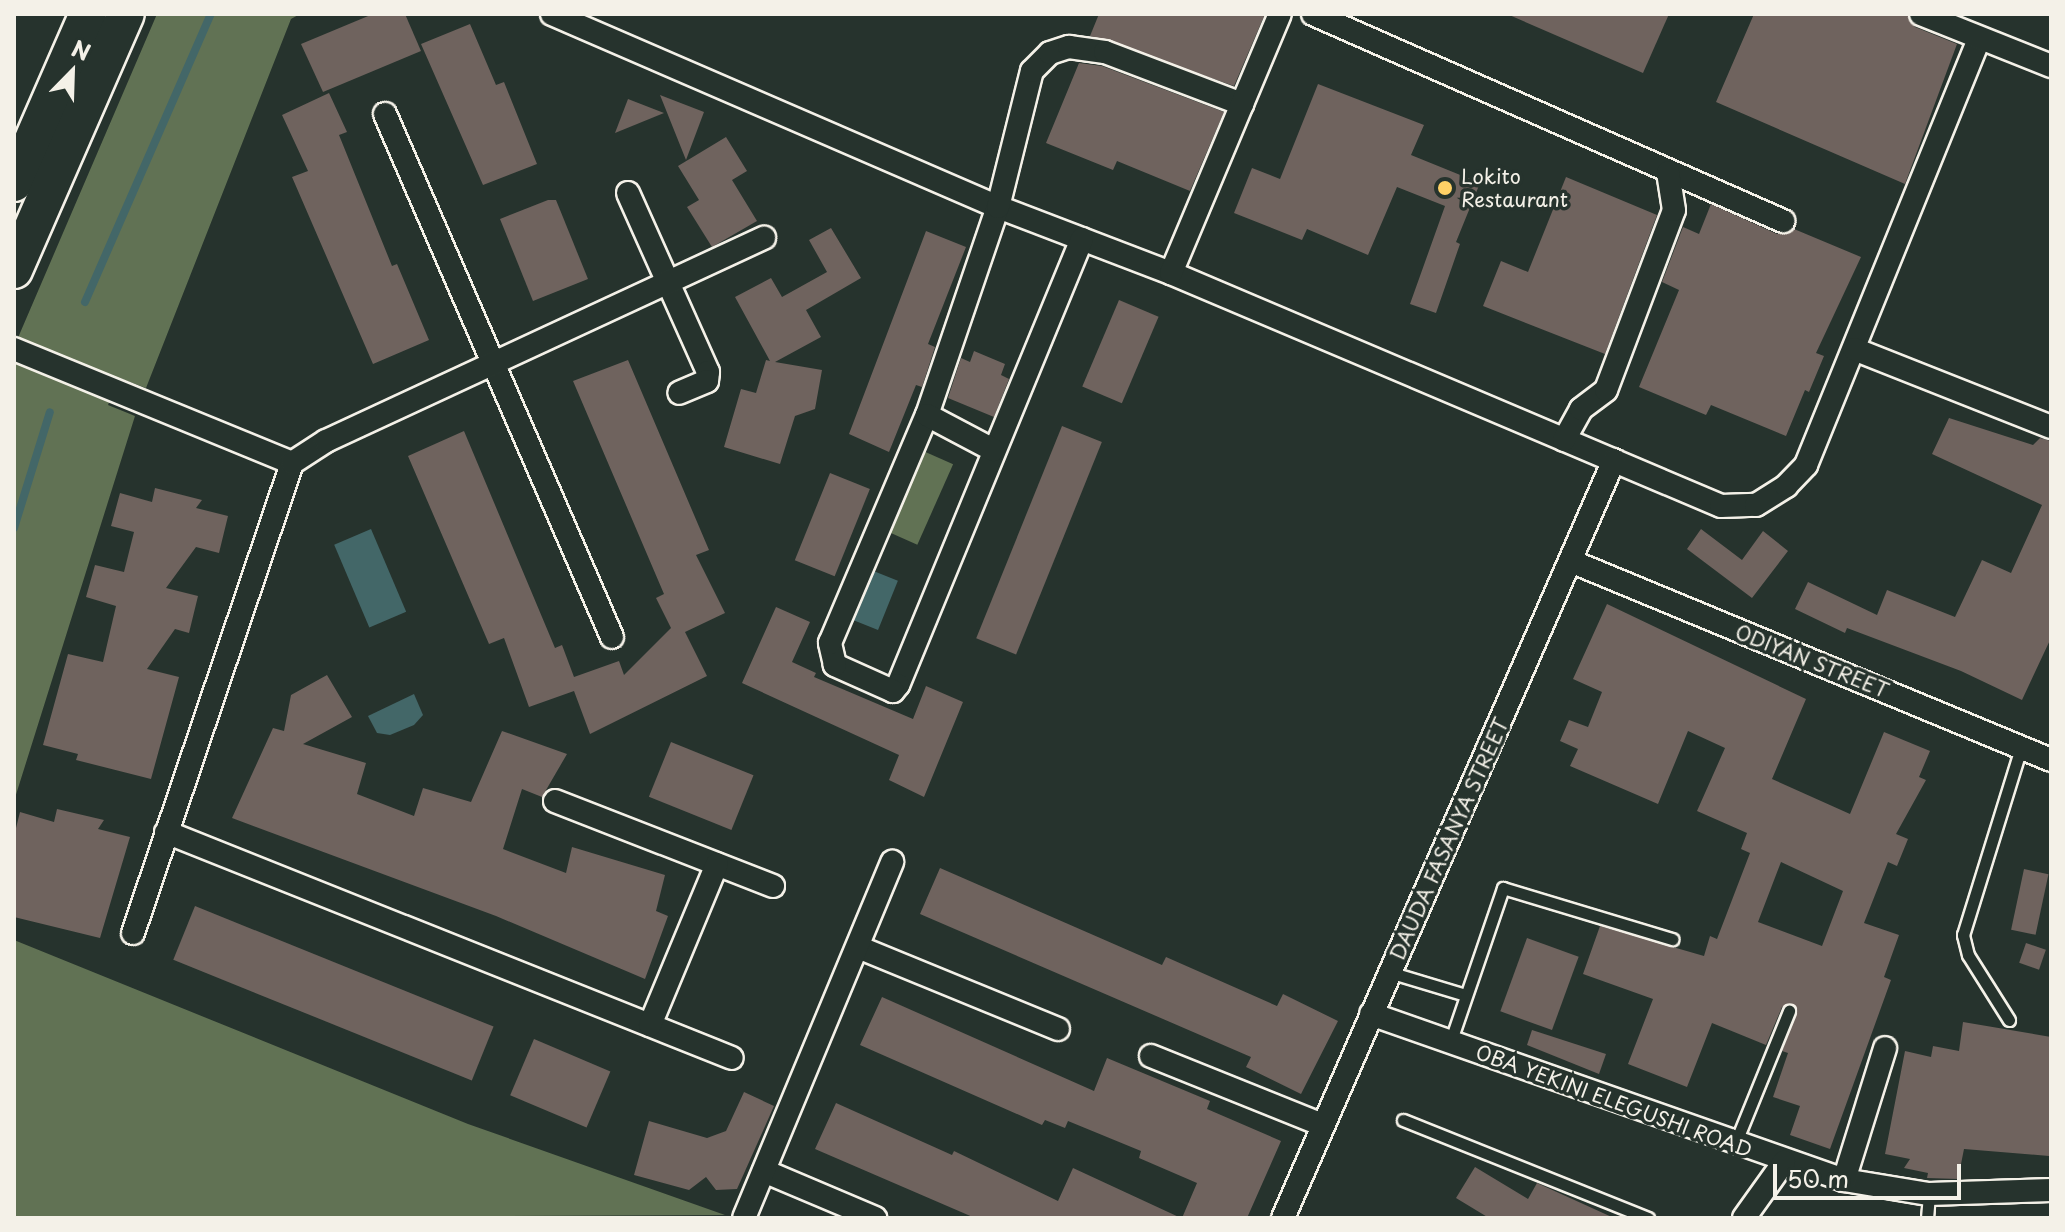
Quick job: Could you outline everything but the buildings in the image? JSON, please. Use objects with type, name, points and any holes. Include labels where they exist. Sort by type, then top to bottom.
[{"type":"main road","points":[[14,183],[22,143],[88,14]]},
{"type":"main road","points":[[14,270],[126,14]]},
{"type":"street","points":[[552,14],[998,207],[1171,273],[1721,506],[1756,505],[1786,486],[1806,465],[1979,39]]},
{"type":"street","points":[[1171,273],[1280,14]]},
{"type":"street","points":[[1313,14],[1654,160],[1668,172],[1783,221]]},
{"type":"street","points":[[1921,14],[2051,66]]},
{"type":"street","points":[[1082,239],[898,685],[893,691],[835,665],[830,643],[927,415],[998,207],[1032,71],[1050,53],[1069,47],[1105,52],[1242,104]]},
{"type":"street","points":[[385,114],[492,367],[612,637]]},
{"type":"street","points":[[1564,440],[1581,409],[1606,390],[1674,210],[1668,172]]},
{"type":"street","points":[[628,193],[709,377],[679,393]]},
{"type":"street","points":[[133,933],[292,463],[326,441],[492,367],[764,238]]},
{"type":"street","points":[[14,349],[292,463]]},
{"type":"street","points":[[1854,349],[2051,427]]},
{"type":"street","points":[[927,415],[993,450]]},
{"type":"street","name":"DAUDA FASANYA STREET","points":[[1283,1218],[1389,972],[1573,562],[1614,460]]},
{"type":"street","name":"ODIYAN STREET","points":[[1573,562],[2051,760]]},
{"type":"street","points":[[555,801],[773,886]]},
{"type":"street","points":[[166,832],[732,1058]]},
{"type":"street","points":[[744,1218],[892,862]]},
{"type":"street","points":[[650,1025],[717,864]]},
{"type":"street","points":[[858,947],[1058,1029]]},
{"type":"street","name":"OBA YEKINI ELEGUSHI ROAD","points":[[1371,1014],[1735,1145],[1844,1180],[1929,1194],[2051,1190]]},
{"type":"street","points":[[1844,1180],[1885,1048]]},
{"type":"street","points":[[1151,1056],[1323,1125]]},
{"type":"street","points":[[1744,1218],[1784,1162]]},
{"type":"street","points":[[764,1171],[875,1218]]},
{"type":"lane","points":[[2009,1020],[1968,955],[1963,935],[2021,748]]},
{"type":"lane","points":[[1450,1043],[1503,888],[1672,939]]},
{"type":"lane","points":[[1389,972],[1465,995]]},
{"type":"lane","points":[[1735,1145],[1789,1011]]},
{"type":"lane","points":[[1403,1120],[1648,1218]]},
{"type":"lane","points":[[1927,1218],[1929,1194]]},
{"type":"green space","points":[[157,14],[300,14],[291,19],[146,388],[119,378],[108,405],[135,416],[14,801],[14,347]]},
{"type":"green space","points":[[912,446],[953,464],[917,545],[876,526]]},
{"type":"green space","points":[[14,940],[468,1124],[725,1215],[14,1218]]},
{"type":"water","points":[[371,529],[406,612],[369,627],[334,545]]},
{"type":"water","points":[[871,570],[898,581],[878,630],[851,619]]},
{"type":"water","points":[[414,694],[423,715],[414,725],[390,735],[377,733],[368,716]]},
{"type":"waterway","points":[[85,302],[211,14]]},
{"type":"waterway","points":[[14,528],[50,412]]},
{"type":"place","name":"Lokito Restaurant","points":[[1445,188]]}]
